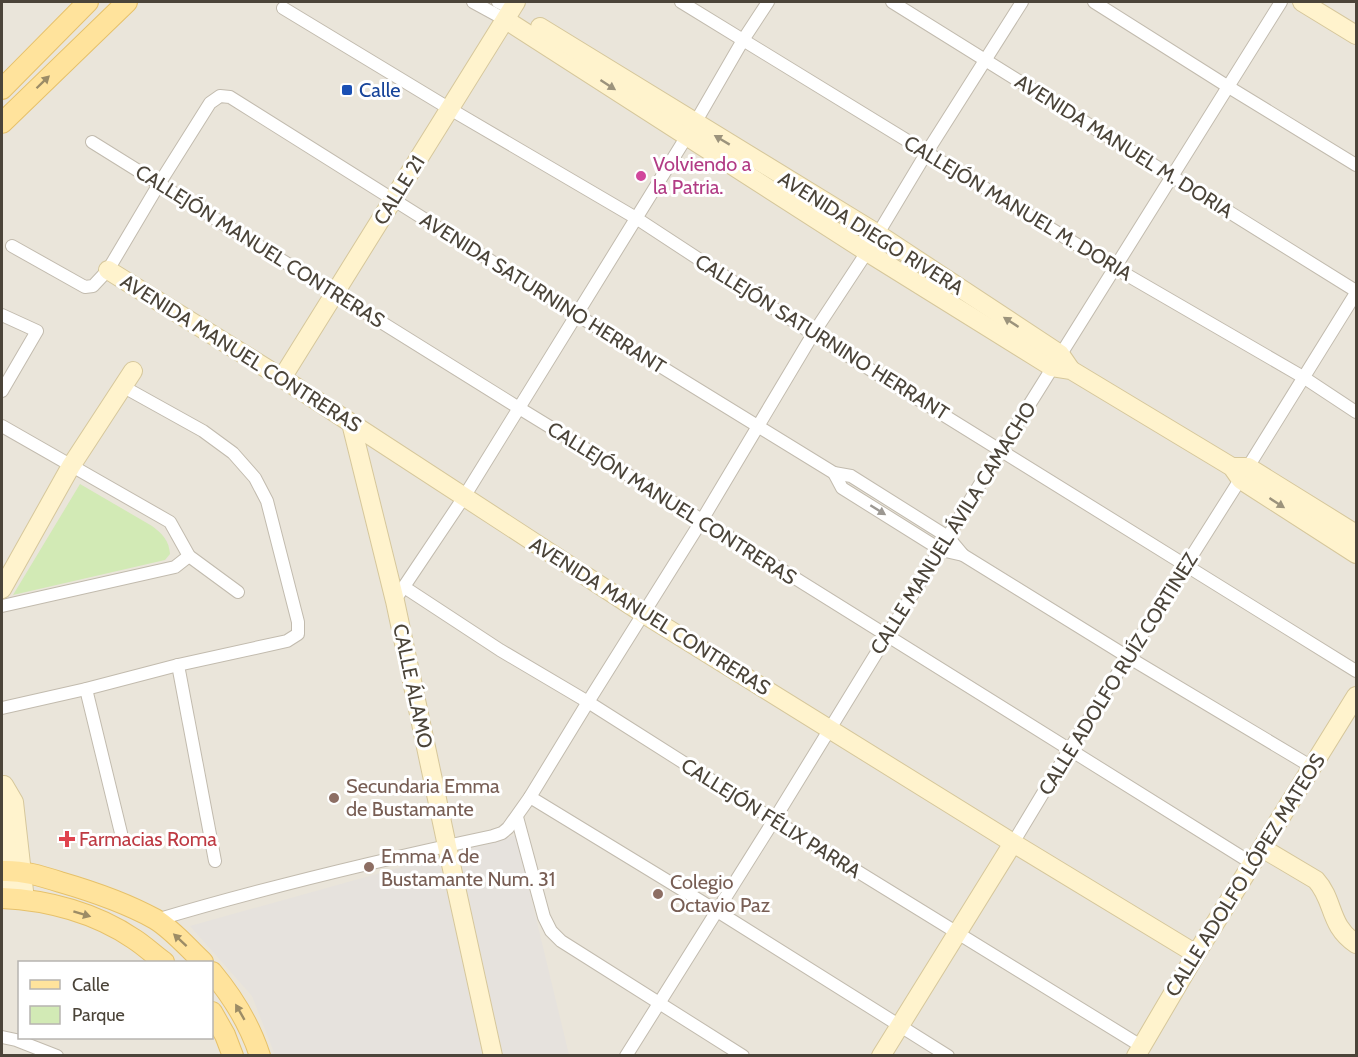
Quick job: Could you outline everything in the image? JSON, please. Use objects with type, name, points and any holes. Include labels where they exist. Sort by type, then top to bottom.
[{"type":"main road","points":[[2,89],[88,2]]},
{"type":"main road","points":[[2,123],[126,2]]},
{"type":"main road","points":[[11,871],[96,893],[156,920],[201,961]]},
{"type":"main road","points":[[13,899],[41,902],[88,915],[136,940],[162,961]]},
{"type":"main road","points":[[213,973],[247,1026],[260,1056]]},
{"type":"main road","points":[[213,1014],[233,1056]]},
{"type":"street","points":[[473,2],[508,8]]},
{"type":"street","name":"CALLEJÓN MANUEL M. DORIA","points":[[681,2],[1115,268],[1303,377],[1356,412]]},
{"type":"street","points":[[400,594],[464,497],[768,2]]},
{"type":"street","name":"AVENIDA MANUEL M. DORIA","points":[[892,2],[1356,292]]},
{"type":"street","points":[[156,920],[227,899],[502,833],[517,817],[530,797],[702,520],[813,334],[867,252],[1022,2]]},
{"type":"street","points":[[1094,2],[1356,165]]},
{"type":"street","name":"CALLE MANUEL ÁVILA CAMACHO","points":[[626,1056],[1281,2]]},
{"type":"street","points":[[1302,2],[1356,35]]},
{"type":"street","name":"CALLEJÓN SATURNINO HERRANT","points":[[284,8],[636,218],[813,334],[1356,671]]},
{"type":"street","name":"CALLE 21","points":[[282,378],[450,109],[508,8]]},
{"type":"street","name":"AVENIDA DIEGO RIVERA","points":[[508,8],[691,130],[867,252],[1240,471],[1356,534]]},
{"type":"street","name":"AVENIDA SATURNINO HERRANT","points":[[159,184],[210,103],[220,96],[230,97],[834,473],[851,476],[948,537],[963,555],[1312,767]]},
{"type":"street","name":"AVENIDA DIEGO RIVERA","points":[[691,130],[878,234],[1056,361]]},
{"type":"street","name":"CALLEJÓN MANUEL CONTRERAS","points":[[92,142],[1069,750],[1258,856]]},
{"type":"street","points":[[12,246],[85,287],[93,286],[108,270],[159,184]]},
{"type":"street","name":"AVENIDA MANUEL CONTRERAS","points":[[108,270],[282,378],[644,614],[1196,954]]},
{"type":"street","name":"CALLE ADOLFO RUÍZ CORTINEZ","points":[[881,1056],[1186,565],[1240,471],[1356,292]]},
{"type":"street","points":[[2,315],[36,331],[2,391]]},
{"type":"street","points":[[2,589],[71,466],[128,379],[233,453],[255,477],[267,501],[298,622],[298,634],[287,641],[2,708]]},
{"type":"street","name":"CALLE ÁLAMO","points":[[351,423],[400,594],[447,846],[494,1056]]},
{"type":"street","points":[[2,426],[170,522],[189,556],[238,592]]},
{"type":"street","name":"AVENIDA DIEGO RIVERA","points":[[1240,471],[1356,554]]},
{"type":"street","name":"AVENIDA SATURNINO HERRANT","points":[[834,473],[842,488],[941,550],[963,555]]},
{"type":"street","points":[[2,606],[174,567],[189,556]]},
{"type":"street","name":"CALLEJÓN FÉLIX PARRA","points":[[400,594],[588,702],[958,934],[1138,1051]]},
{"type":"street","points":[[178,665],[215,861]]},
{"type":"street","points":[[86,689],[121,833]]},
{"type":"street","name":"CALLE ADOLFO LÓPEZ MATEOS","points":[[1138,1051],[1356,696]]},
{"type":"street","points":[[4,795],[17,828],[11,871]]},
{"type":"street","points":[[4,795],[13,899]]},
{"type":"street","points":[[530,797],[948,1056]]},
{"type":"street","points":[[517,817],[544,917],[551,932],[561,941],[743,1056]]},
{"type":"street","points":[[1258,856],[1316,880],[1322,886],[1338,926],[1346,937],[1356,944]]},
{"type":"street","points":[[2,1037],[57,1056]]},
{"type":"shaded area","points":[[2,2],[1356,2],[1356,1055],[2,1056]]},
{"type":"shaded area","points":[[516,835],[569,1055],[275,1055],[252,996],[190,926]]},
{"type":"green space","points":[[80,484],[156,529],[167,542],[170,554],[165,560],[13,595]]},
{"type":"place","name":"Calle","points":[[347,90]]},
{"type":"place","name":"Volviendo a la Patria.","points":[[641,176]]},
{"type":"place","name":"Secundaria Emma de Bustamante","points":[[334,798]]},
{"type":"place","name":"Farmacias Roma","points":[[67,839]]},
{"type":"place","name":"Emma A de Bustamante Num. 31","points":[[369,867]]},
{"type":"place","name":"Colegio Octavio Paz","points":[[658,894]]}]
